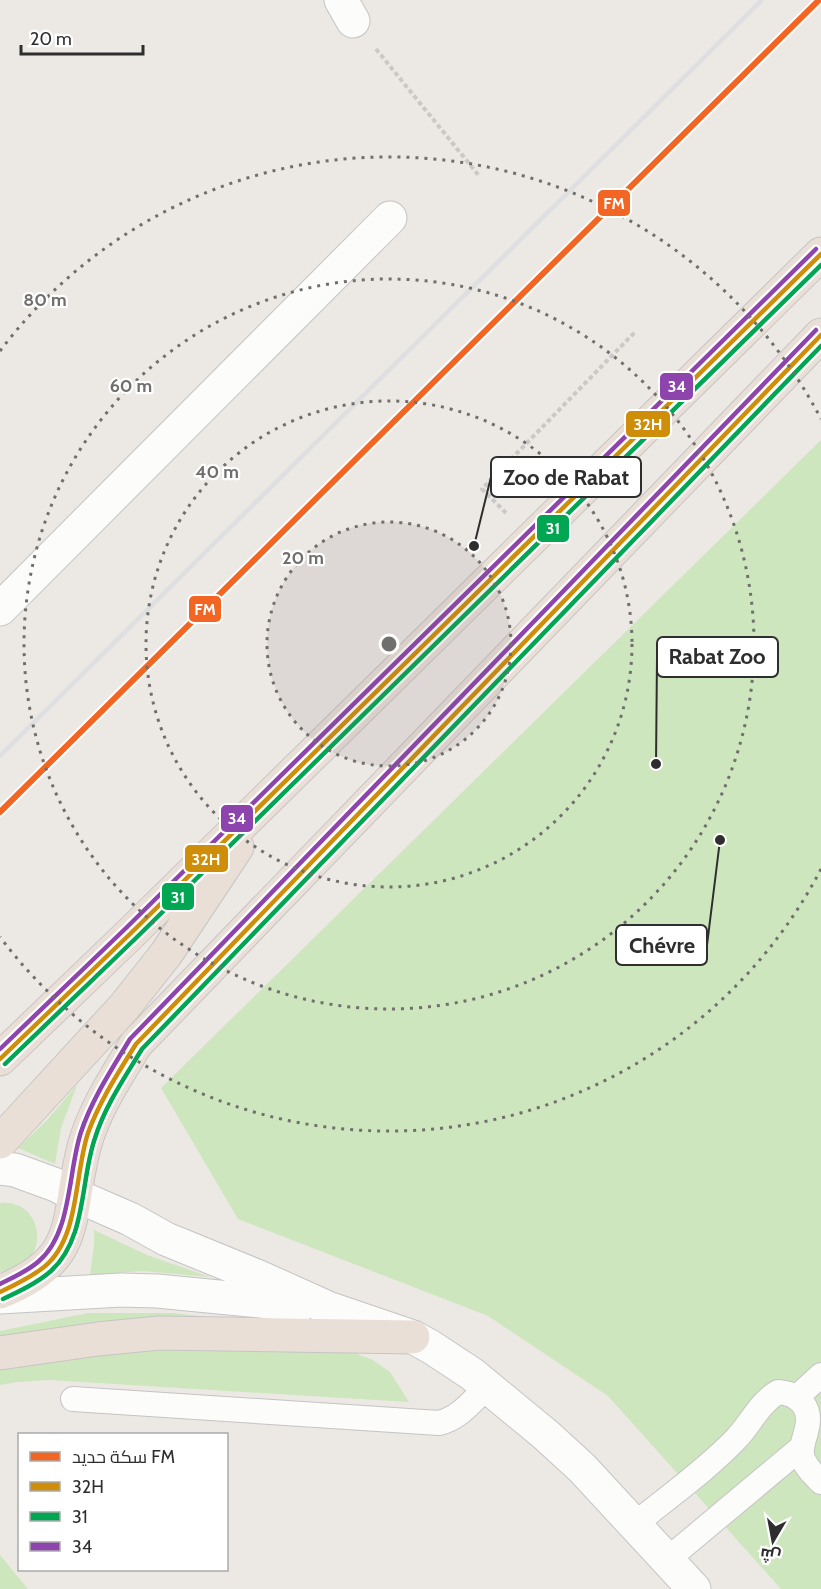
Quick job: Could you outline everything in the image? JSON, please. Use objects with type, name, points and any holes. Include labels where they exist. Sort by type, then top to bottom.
[{"type":"highway","points":[[0,1059],[256,811],[821,254]]},
{"type":"highway","points":[[0,1294],[39,1272],[63,1243],[70,1225],[84,1148],[95,1115],[136,1044],[821,335]]},
{"type":"highway","points":[[0,1142],[124,1007],[166,954],[232,856],[256,811]]},
{"type":"highway","points":[[0,1353],[159,1333],[413,1337]]},
{"type":"street","points":[[0,609],[390,218]]},
{"type":"street","points":[[0,1168],[15,1170],[56,1185],[166,1239],[260,1276],[328,1308],[413,1337],[452,1360],[546,1435],[582,1468],[694,1589]]},
{"type":"street","points":[[0,1294],[157,1291],[328,1308]]},
{"type":"lane","points":[[635,1524],[728,1447],[761,1405],[788,1394],[821,1375]]},
{"type":"lane","points":[[73,1399],[439,1423],[450,1420],[462,1412],[487,1387]]},
{"type":"lane","points":[[668,1559],[809,1465],[806,1408],[788,1394]]},
{"type":"path","points":[[347,10],[480,177]]},
{"type":"path","points":[[482,489],[636,331]]},
{"type":"green space","points":[[821,440],[821,1589],[781,1589],[608,1396],[488,1316],[238,1219],[161,1088]]},
{"type":"green space","points":[[77,1085],[61,1128],[55,1164],[18,1148],[47,1120]]},
{"type":"green space","points":[[0,1203],[15,1204],[27,1211],[34,1222],[37,1234],[35,1248],[29,1259],[17,1268],[0,1272]]},
{"type":"green space","points":[[94,1230],[147,1255],[210,1277],[142,1271],[90,1275]]},
{"type":"green space","points":[[88,1313],[173,1313],[199,1316],[0,1339],[0,1331]]},
{"type":"green space","points":[[180,1347],[352,1352],[373,1360],[390,1372],[409,1402],[49,1380],[0,1385],[0,1366]]},
{"type":"green space","points":[[0,1555],[28,1589],[0,1589]]},
{"type":"railway","points":[[0,756],[762,0]]},
{"type":"rail line","name":"FM","points":[[0,812],[819,0]]},
{"type":"transit line","name":"34","points":[[0,1049],[125,929],[816,249]]},
{"type":"transit line","name":"32H","points":[[0,1059],[821,254]]},
{"type":"transit line","name":"31","points":[[5,1064],[821,265]]},
{"type":"transit line","name":"34","points":[[0,1284],[26,1271],[39,1261],[50,1249],[58,1235],[68,1201],[81,1132],[103,1084],[130,1039],[816,330]]},
{"type":"transit line","name":"32H","points":[[0,1292],[28,1278],[56,1255],[70,1223],[92,1121],[136,1044],[821,335]]},
{"type":"transit line","name":"31","points":[[3,1299],[40,1279],[63,1258],[77,1226],[90,1155],[99,1126],[142,1049],[821,346]]},
{"type":"place","name":"Zoo de Rabat","points":[[474,546]]},
{"type":"place","name":"Rabat Zoo","points":[[656,764]]},
{"type":"place","name":"Chévre","points":[[720,840]]}]
